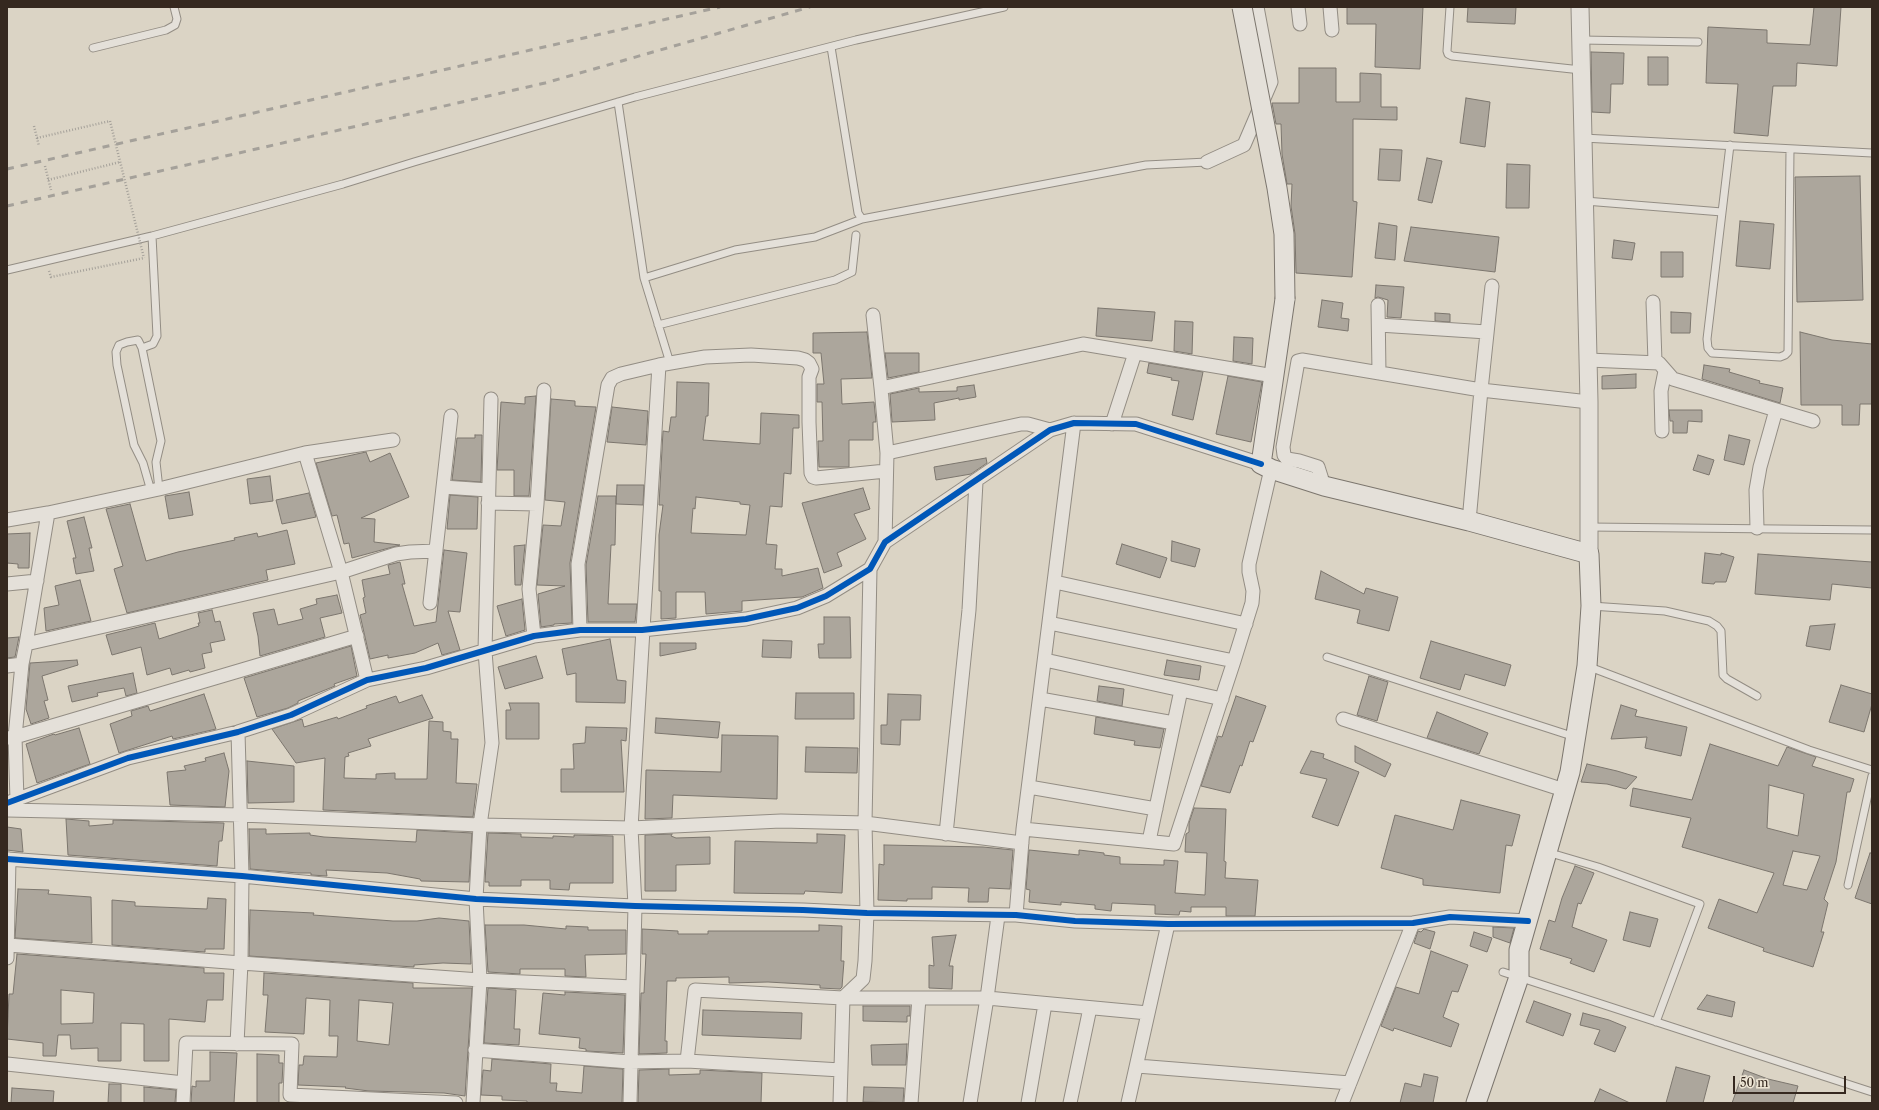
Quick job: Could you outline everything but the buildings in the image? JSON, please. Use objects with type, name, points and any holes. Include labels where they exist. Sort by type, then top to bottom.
[{"type":"main road","points":[[1242,7],[1277,188],[1284,234],[1285,299],[1274,376],[1266,466],[1324,486],[1469,521],[1589,554],[1591,606],[1587,666],[1570,772],[1546,852],[1528,921],[1511,974],[1476,1103]]},
{"type":"street","points":[[1207,162],[1244,145],[1271,82],[1257,7]]},
{"type":"street","points":[[1298,7],[1300,24]]},
{"type":"street","points":[[1330,7],[1332,30]]},
{"type":"street","points":[[1580,7],[1589,402],[1589,554]]},
{"type":"street","points":[[1469,521],[1492,286]]},
{"type":"street","points":[[1653,302],[1654,362]]},
{"type":"street","points":[[1378,305],[1379,373]]},
{"type":"street","points":[[873,314],[887,453],[885,542]]},
{"type":"street","points":[[1379,325],[1487,332]]},
{"type":"street","points":[[881,388],[1083,344],[1274,376]]},
{"type":"street","points":[[1112,424],[1135,353]]},
{"type":"street","points":[[580,630],[578,564],[608,385],[612,378],[621,374],[704,357],[752,355],[798,358],[804,360],[809,363],[812,370],[808,377],[811,473],[813,477],[816,478],[886,471]]},
{"type":"street","points":[[1324,486],[1318,468],[1299,461],[1287,459],[1284,455],[1283,447],[1297,363],[1302,360],[1481,390],[1589,402]]},
{"type":"street","points":[[1588,360],[1654,362],[1661,364],[1665,371],[1673,379],[1813,421]]},
{"type":"street","points":[[630,1103],[635,906],[631,828],[642,630],[665,364]]},
{"type":"street","points":[[1662,430],[1661,391],[1665,371]]},
{"type":"street","points":[[534,636],[529,589],[537,504],[544,390]]},
{"type":"street","points":[[473,1103],[480,980],[476,899],[480,825],[492,743],[485,651],[491,399]]},
{"type":"street","points":[[1757,528],[1756,490],[1760,468],[1776,410]]},
{"type":"street","points":[[430,603],[451,416]]},
{"type":"street","points":[[1016,915],[1023,830],[1074,423]]},
{"type":"street","points":[[840,1103],[843,998],[863,979],[866,961],[864,823],[870,569],[885,542],[976,482],[1050,430],[1074,423],[1136,424],[1266,466],[1249,564],[1253,597],[1246,624],[1174,844],[1023,830]]},
{"type":"street","points":[[887,453],[1021,424],[1028,424],[1050,430]]},
{"type":"street","points":[[7,520],[48,513],[155,490],[305,453],[393,440]]},
{"type":"street","points":[[305,453],[341,572],[367,680]]},
{"type":"street","points":[[946,834],[970,610],[976,482]]},
{"type":"street","points":[[443,487],[537,504]]},
{"type":"street","points":[[48,513],[11,738],[12,801],[128,758],[238,732],[290,716],[367,680],[426,668],[534,636],[580,630],[642,630],[746,619],[797,608],[826,596],[870,569]]},
{"type":"street","points":[[26,644],[341,572],[396,554],[436,551]]},
{"type":"street","points":[[7,584],[37,581]]},
{"type":"street","points":[[1054,582],[1246,624]]},
{"type":"street","points":[[1049,623],[1234,661]]},
{"type":"street","points":[[11,738],[357,636]]},
{"type":"street","points":[[1045,660],[1222,699]]},
{"type":"street","points":[[7,666],[22,664]]},
{"type":"street","points":[[1149,841],[1181,690]]},
{"type":"street","points":[[1040,699],[1174,723]]},
{"type":"street","points":[[1343,719],[1564,790]]},
{"type":"street","points":[[237,1044],[241,963],[242,876],[238,732]]},
{"type":"street","points":[[1029,787],[1156,809]]},
{"type":"street","points":[[7,810],[241,815],[480,825],[631,828],[782,820],[864,823],[1022,843]]},
{"type":"street","points":[[7,958],[8,859],[242,876],[476,899],[635,906],[866,913],[998,916],[1016,915],[1075,921],[1168,924],[1413,924],[1450,917],[1528,921]]},
{"type":"street","points":[[970,1103],[988,998],[998,916]]},
{"type":"street","points":[[1128,1103],[1168,924]]},
{"type":"street","points":[[1342,1103],[1413,924]]},
{"type":"street","points":[[8,945],[480,980],[633,987]]},
{"type":"street","points":[[687,1061],[695,990],[843,998],[988,998],[1148,1013]]},
{"type":"street","points":[[911,1103],[919,998]]},
{"type":"street","points":[[1028,1103],[1044,1004]]},
{"type":"street","points":[[1070,1103],[1090,1008]]},
{"type":"street","points":[[183,1103],[186,1043],[292,1044],[290,1099],[456,1103]]},
{"type":"street","points":[[475,1050],[630,1062],[687,1061],[841,1070]]},
{"type":"street","points":[[7,1064],[184,1083]]},
{"type":"street","points":[[1137,1066],[1350,1083]]},
{"type":"lane","points":[[93,48],[166,30],[175,25],[177,19],[174,7]]},
{"type":"lane","points":[[7,270],[152,236],[343,184],[618,102],[831,47],[1004,7]]},
{"type":"lane","points":[[1450,7],[1446,51],[1452,56],[1582,70]]},
{"type":"lane","points":[[1581,40],[1698,42]]},
{"type":"lane","points":[[831,47],[858,213],[862,219]]},
{"type":"lane","points":[[618,102],[644,278],[658,325],[665,364]]},
{"type":"lane","points":[[1583,138],[1872,153]]},
{"type":"lane","points":[[1730,145],[1707,339],[1708,348],[1712,353],[1780,357],[1788,352],[1790,149]]},
{"type":"lane","points":[[644,278],[735,250],[815,237],[862,219],[1146,165],[1207,162]]},
{"type":"lane","points":[[1585,200],[1722,212]]},
{"type":"lane","points":[[658,325],[835,280],[852,272],[856,235]]},
{"type":"lane","points":[[142,348],[153,344],[157,336],[152,236]]},
{"type":"lane","points":[[138,340],[142,348],[161,441],[156,462],[155,490],[134,445],[116,352],[119,345],[138,340]]},
{"type":"lane","points":[[1590,528],[1872,530]]},
{"type":"lane","points":[[1591,606],[1665,611],[1709,621],[1717,626],[1720,632],[1723,675],[1727,679],[1757,696]]},
{"type":"lane","points":[[1327,657],[1575,737]]},
{"type":"lane","points":[[1587,666],[1809,750],[1872,770]]},
{"type":"lane","points":[[1848,885],[1872,776]]},
{"type":"lane","points":[[1546,852],[1598,867],[1700,904],[1656,1022]]},
{"type":"lane","points":[[1511,974],[1872,1092]]},
{"type":"path","points":[[37,138],[110,121],[144,258],[51,277],[47,260]]},
{"type":"path","points":[[34,126],[39,146]]},
{"type":"path","points":[[48,180],[120,162]]},
{"type":"path","points":[[44,166],[51,190]]},
{"type":"railway","points":[[7,169],[720,7]]},
{"type":"railway","points":[[7,206],[545,83],[810,7]]},
{"type":"cycle path","points":[[7,803],[128,758],[238,732],[291,715],[367,680],[426,668],[534,636],[580,630],[642,630],[746,619],[797,608],[826,596],[870,569],[885,542],[1050,430],[1074,423],[1136,424],[1261,464]]},
{"type":"cycle path","points":[[7,859],[242,876],[476,899],[635,906],[867,913],[1016,915],[1075,921],[1168,924],[1413,923],[1450,917],[1528,921]]}]
